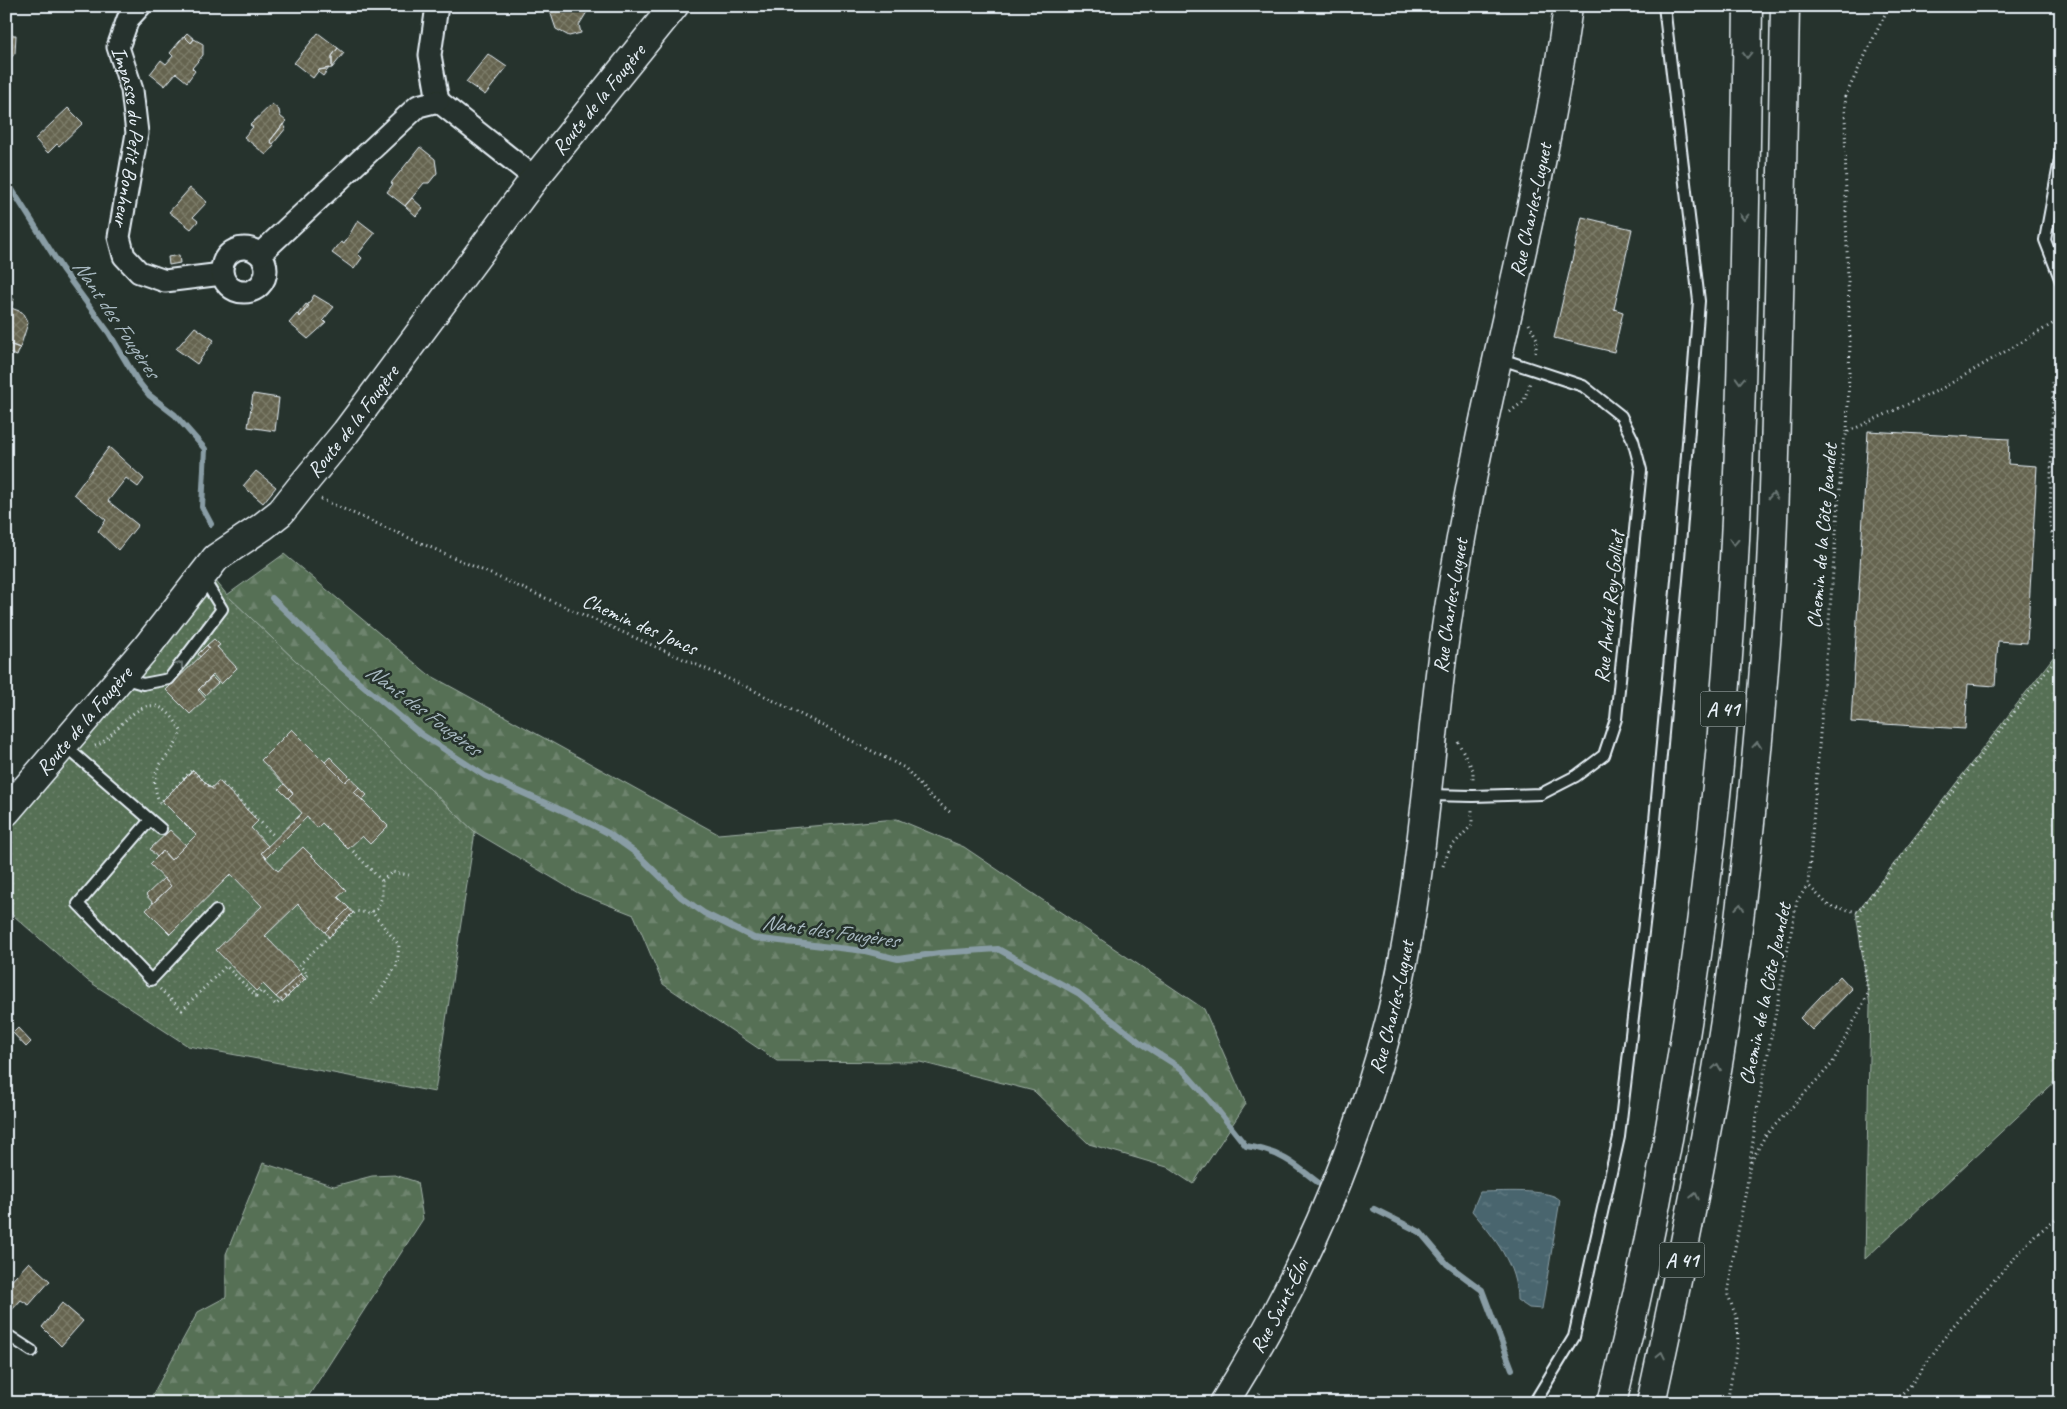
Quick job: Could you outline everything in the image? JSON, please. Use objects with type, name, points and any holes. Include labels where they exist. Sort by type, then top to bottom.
[{"type":"main road","name":"Rue Charles-Luguet","points":[[1330,1204],[1348,1158],[1390,1024],[1410,920],[1428,795],[1445,635],[1467,502],[1546,135],[1568,6]]},
{"type":"main road","name":"A 41","points":[[1612,1403],[1643,1264],[1671,1118],[1693,987],[1718,774],[1737,474],[1748,6]]},
{"type":"main road","name":"A 41","points":[[1651,1403],[1709,1116],[1728,1000],[1755,768],[1766,651],[1774,488],[1783,181],[1785,6]]},
{"type":"main road","name":"Route de la Fougère","points":[[6,812],[71,739],[216,558],[253,534],[280,512],[300,488],[346,432],[535,178],[671,7]]},
{"type":"main road","name":"Rue Saint-Éloi","points":[[1224,1403],[1278,1310],[1330,1204]]},
{"type":"street","name":"Impasse du Petit Bonheur","points":[[140,6],[128,19],[118,47],[132,90],[137,133],[119,237],[124,256],[139,272],[164,280],[222,274]]},
{"type":"street","points":[[437,6],[430,55],[438,101],[535,178]]},
{"type":"street","points":[[260,254],[418,106],[438,101]]},
{"type":"street","points":[[248,248],[260,254],[266,268],[263,282],[250,291],[243,292],[229,286],[222,274],[224,260],[234,250],[248,248]]},
{"type":"lane","points":[[1534,1403],[1574,1337],[1619,1137],[1651,864],[1699,301],[1664,6]]},
{"type":"lane","points":[[2061,154],[2045,240],[2061,281]]},
{"type":"lane","name":"Rue André Rey-Golliet","points":[[1428,795],[1541,794],[1576,776],[1604,755],[1616,719],[1641,470],[1633,440],[1621,416],[1583,386],[1498,358]]},
{"type":"lane","points":[[121,678],[142,684],[169,679],[222,609],[202,576]]},
{"type":"lane","points":[[71,739],[161,829]]},
{"type":"lane","points":[[149,818],[78,904],[151,980],[216,911]]},
{"type":"lane","points":[[6,1334],[32,1351]]},
{"type":"path","points":[[1847,432],[1850,344],[1845,98],[1889,6]]},
{"type":"path","name":"Chemin de la Côte Jeandet","points":[[1727,1403],[1738,1342],[1737,1319],[1728,1295],[1757,1111],[1797,901],[1808,885],[1843,445],[1847,432],[1941,390],[2061,319]]},
{"type":"path","points":[[2061,364],[2053,383],[2050,526],[2061,566]]},
{"type":"path","name":"Chemin des Joncs","points":[[300,488],[749,688],[905,768],[930,796],[951,813]]},
{"type":"path","points":[[1749,1165],[1765,1136],[1832,1064],[1868,994],[1858,912],[2061,652]]},
{"type":"path","points":[[71,739],[95,746],[102,743],[137,708],[157,705],[166,710],[181,731],[177,745],[158,765],[154,777],[154,790],[160,804]]},
{"type":"path","points":[[149,818],[192,770],[212,789],[220,781],[275,837]]},
{"type":"path","points":[[151,980],[182,1010],[226,966],[256,996],[261,991],[276,1005],[308,974],[299,965],[356,911],[377,909],[382,897],[382,881],[353,851]]},
{"type":"path","points":[[382,881],[392,872],[408,875]]},
{"type":"path","name":"Chemin de la Côte Jeandet","points":[[1808,885],[1829,906],[1858,912]]},
{"type":"path","points":[[371,911],[399,945],[397,965],[372,1004]]},
{"type":"path","points":[[1892,1403],[1910,1386],[1958,1320],[2035,1235],[2061,1216]]},
{"type":"green space","points":[[284,554],[428,674],[718,834],[897,819],[964,847],[1204,1009],[1246,1104],[1193,1184],[1167,1167],[1089,1144],[1034,1091],[920,1062],[777,1061],[663,984],[634,915],[578,893],[475,832],[227,595]]},
{"type":"green space","points":[[215,580],[227,595],[475,832],[435,1092],[188,1046],[87,980],[6,909],[6,831]]},
{"type":"green space","points":[[2061,647],[2061,1076],[1865,1259],[1870,1006],[1856,913]]},
{"type":"green space","points":[[263,1163],[334,1186],[372,1176],[395,1175],[417,1182],[423,1219],[304,1403],[148,1403],[198,1312],[226,1297],[226,1254]]},
{"type":"water","points":[[1480,1192],[1534,1192],[1554,1196],[1560,1200],[1542,1309],[1529,1308],[1517,1300],[1516,1287],[1509,1263],[1496,1241],[1472,1211]]},
{"type":"building","points":[[556,6],[575,6],[587,12],[579,25],[581,33],[569,36],[556,29],[550,11],[553,11]]},
{"type":"building","points":[[187,33],[194,39],[191,43],[184,36]]},
{"type":"building","points":[[318,33],[338,48],[332,56],[332,68],[319,70],[313,78],[294,63]]},
{"type":"building","points":[[6,35],[16,35],[15,53],[6,64]]},
{"type":"building","points":[[184,36],[191,43],[194,39],[203,44],[203,55],[192,68],[195,71],[187,82],[176,73],[165,86],[150,74],[161,60],[166,64],[173,56],[170,53]]},
{"type":"building","points":[[338,48],[344,53],[332,68],[332,56]]},
{"type":"building","points":[[488,54],[507,67],[485,95],[466,82]]},
{"type":"building","points":[[329,68],[323,76],[318,72],[319,70]]},
{"type":"building","points":[[272,104],[279,110],[280,116],[286,121],[270,141],[274,146],[266,155],[244,137],[253,127],[250,125]]},
{"type":"building","points":[[68,108],[83,123],[59,146],[57,144],[48,153],[35,139]]},
{"type":"building","points":[[283,124],[286,128],[273,144],[270,141]]},
{"type":"building","points":[[420,147],[435,159],[437,173],[429,183],[424,183],[405,206],[387,192],[393,184],[391,183]]},
{"type":"building","points":[[190,188],[207,202],[193,217],[198,221],[191,229],[169,212]]},
{"type":"building","points":[[412,198],[423,208],[416,216],[405,206]]},
{"type":"building","points":[[1582,217],[1632,229],[1614,309],[1623,312],[1614,352],[1554,338]]},
{"type":"building","points":[[358,220],[375,233],[358,254],[362,258],[354,269],[332,253],[341,242],[344,244]]},
{"type":"building","points":[[179,255],[180,263],[169,265],[168,257]]},
{"type":"building","points":[[314,295],[334,307],[323,320],[326,323],[308,339],[289,323],[297,314],[300,317]]},
{"type":"building","points":[[6,296],[14,299],[11,308],[22,312],[28,323],[20,348],[6,343]]},
{"type":"building","points":[[306,304],[309,306],[300,317],[298,314]]},
{"type":"building","points":[[195,327],[214,340],[197,364],[176,349]]},
{"type":"building","points":[[6,343],[20,348],[17,356],[6,352]]},
{"type":"building","points":[[253,394],[279,398],[275,431],[248,427]]},
{"type":"building","points":[[1868,431],[2009,439],[2008,464],[2037,466],[2027,643],[1998,641],[1995,686],[1968,684],[1965,729],[1851,722]]},
{"type":"building","points":[[109,447],[144,479],[138,487],[126,478],[108,501],[138,525],[118,550],[98,531],[106,520],[74,494]]},
{"type":"building","points":[[256,471],[276,487],[263,503],[243,486]]},
{"type":"building","points":[[214,639],[220,645],[217,647],[237,668],[221,684],[213,675],[198,690],[206,699],[190,714],[166,690],[209,648],[207,645]]},
{"type":"building","points":[[207,645],[209,648],[200,657],[198,654]]},
{"type":"building","points":[[212,677],[218,683],[205,695],[199,689]]},
{"type":"building","points":[[292,729],[345,782],[350,777],[359,787],[354,792],[388,826],[370,844],[362,836],[348,849],[322,823],[317,828],[307,817],[266,858],[261,853],[302,813],[288,798],[293,793],[261,760]]},
{"type":"building","points":[[330,757],[350,777],[345,782],[325,762]]},
{"type":"building","points":[[193,770],[211,788],[219,781],[258,821],[251,828],[268,846],[261,853],[278,871],[303,847],[346,890],[338,897],[349,908],[325,932],[298,904],[265,936],[301,973],[276,997],[263,984],[256,991],[216,950],[262,906],[231,874],[170,934],[146,910],[171,886],[150,864],[163,851],[171,860],[196,835],[162,801]]},
{"type":"building","points":[[284,784],[293,793],[288,798],[279,789]]},
{"type":"building","points":[[359,787],[367,795],[362,800],[354,792]]},
{"type":"building","points":[[170,830],[186,845],[171,860],[163,851],[157,857],[150,849]]},
{"type":"building","points":[[164,878],[171,886],[153,903],[146,895]]},
{"type":"building","points":[[349,908],[353,913],[329,937],[325,932]]},
{"type":"building","points":[[301,973],[306,978],[282,1002],[276,997]]},
{"type":"building","points":[[1840,976],[1852,989],[1812,1030],[1800,1018]]},
{"type":"building","points":[[18,1028],[31,1042],[26,1047],[13,1033]]},
{"type":"building","points":[[29,1262],[50,1281],[29,1305],[21,1300],[11,1311],[6,1307],[6,1287]]},
{"type":"building","points":[[62,1303],[83,1321],[61,1346],[42,1327]]},
{"type":"waterway","name":"Nant des Fougères","points":[[6,180],[62,269],[109,333],[137,380],[149,395],[175,415],[205,449],[202,507],[211,524]]},
{"type":"waterway","name":"Nant des Fougères","points":[[272,598],[340,666],[421,734],[485,776],[608,833],[636,853],[681,897],[704,913],[754,938],[865,951],[898,959],[939,953],[998,949],[1078,993],[1141,1043],[1182,1069],[1246,1146],[1278,1155],[1321,1185]]},
{"type":"waterway","name":"Nant des Fougères","points":[[1374,1209],[1420,1232],[1447,1264],[1482,1290],[1512,1369]]}]
